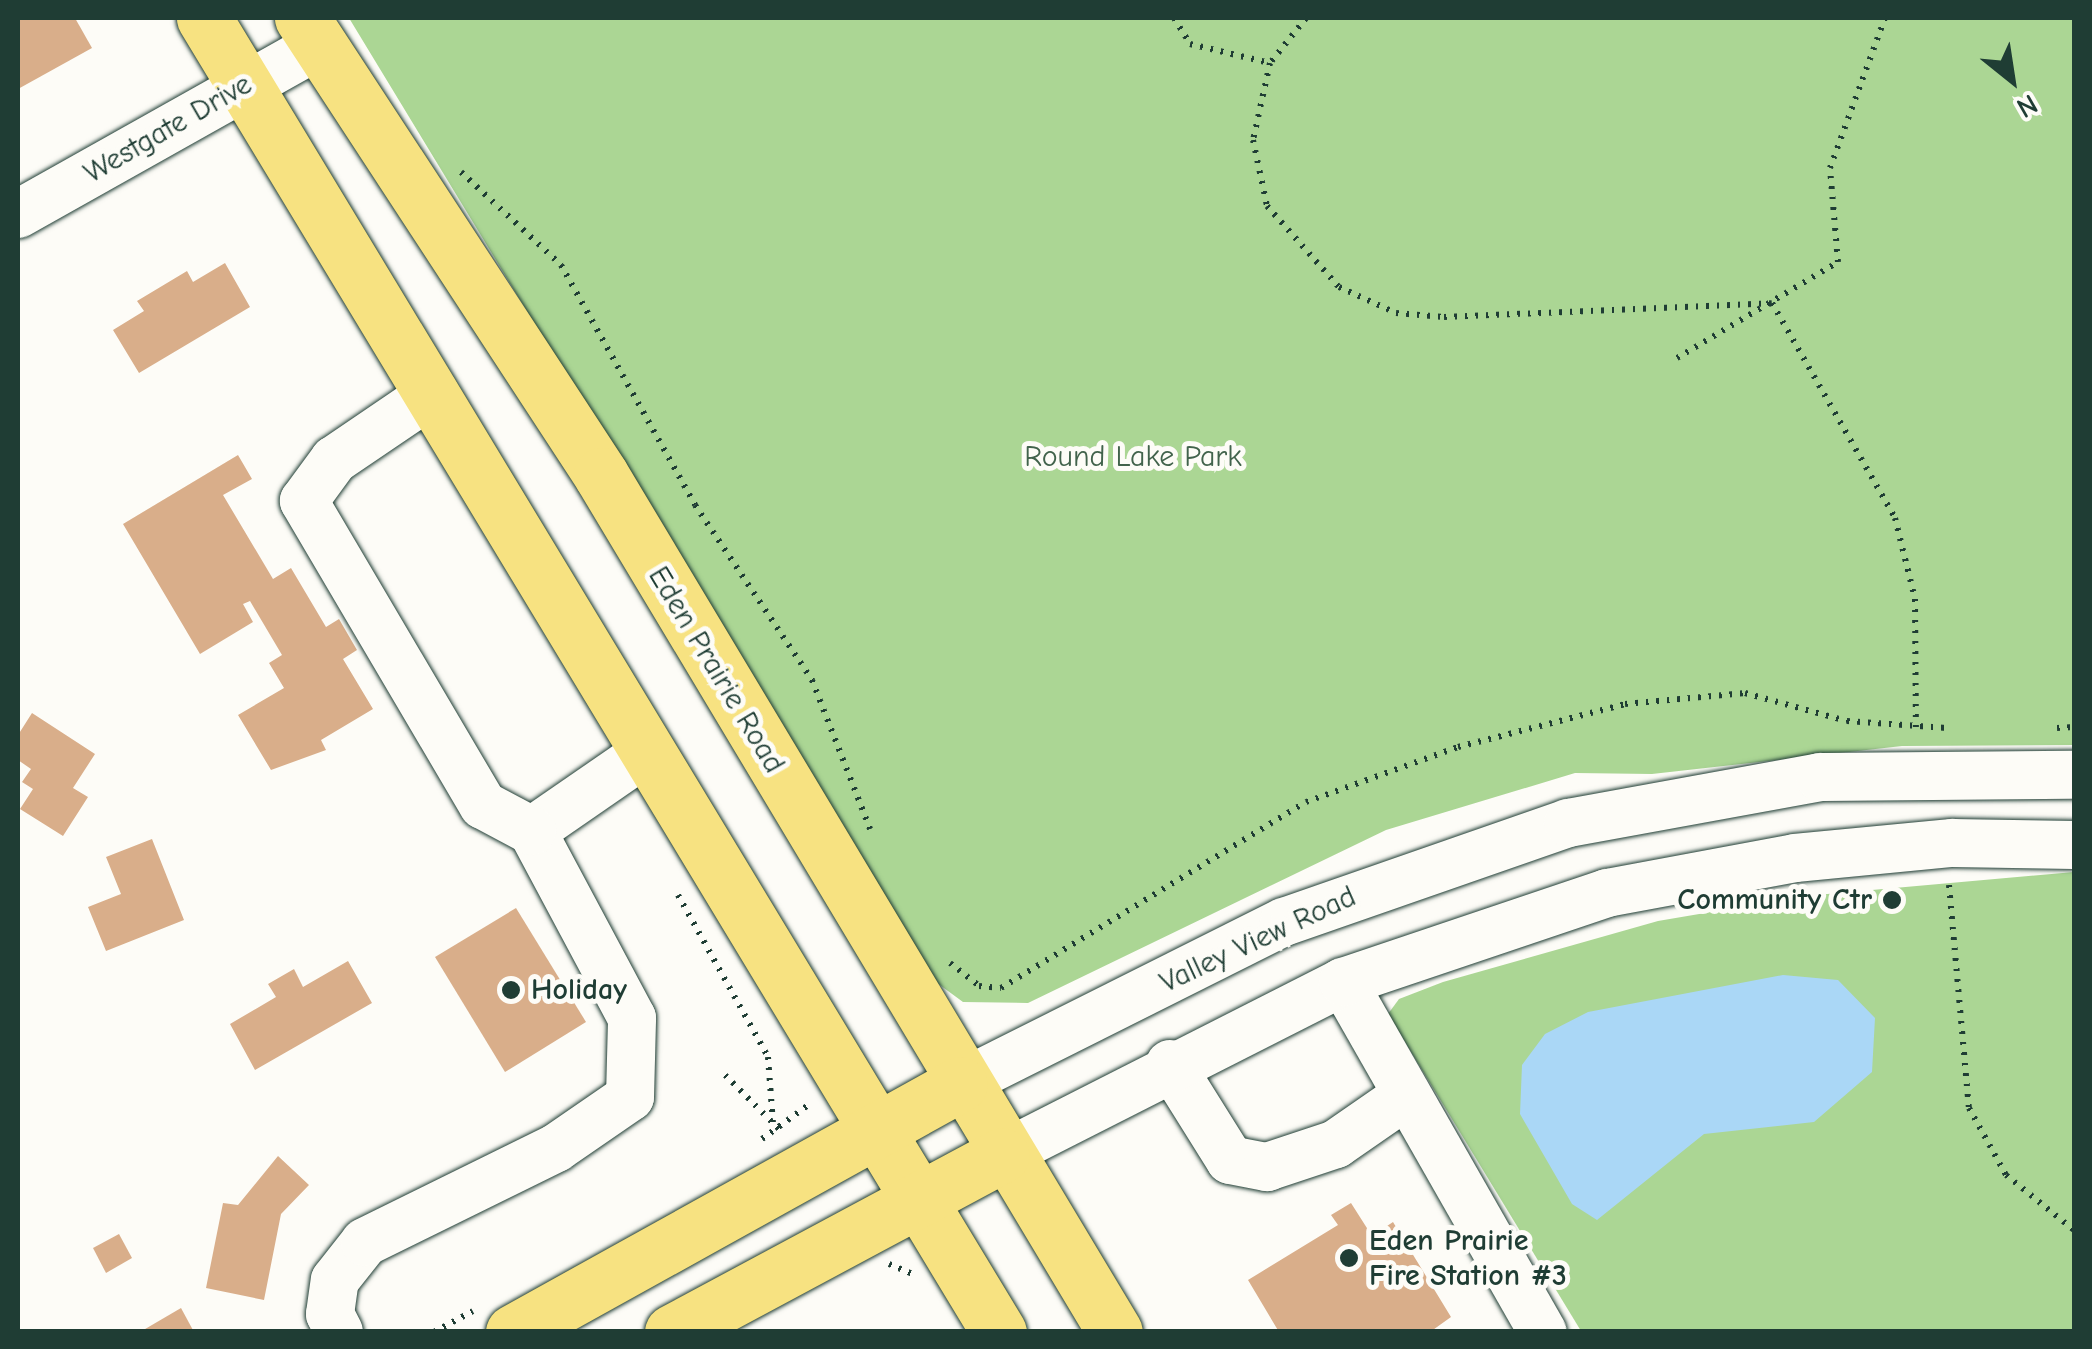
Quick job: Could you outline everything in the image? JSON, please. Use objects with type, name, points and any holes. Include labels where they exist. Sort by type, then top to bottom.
[{"type":"main road","points":[[204,18],[434,392],[875,1136],[999,1332]]},
{"type":"main road","name":"Eden Prairie Road","points":[[310,31],[600,475],[1002,1155],[1115,1332]]},
{"type":"main road","name":"Valley View Road","points":[[513,1332],[875,1136],[960,1084]]},
{"type":"main road","points":[[672,1332],[1002,1155]]},
{"type":"street","name":"Westgate Drive","points":[[18,214],[244,84],[310,31]]},
{"type":"street","points":[[340,1332],[330,1314],[335,1280],[365,1242],[556,1148],[630,1097],[632,1018],[532,830],[483,805],[304,501],[334,460],[434,392]]},
{"type":"street","points":[[532,830],[648,752]]},
{"type":"street","name":"Valley View Road","points":[[960,1084],[1284,922],[1494,845],[1615,811],[1820,777],[1980,770],[2052,774]]},
{"type":"street","points":[[1979,842],[1980,770]]},
{"type":"street","points":[[1002,1155],[1170,1064],[1344,982],[1607,893],[1794,858],[1979,842],[2051,844],[2052,774]]},
{"type":"street","points":[[1344,982],[1404,1097],[1543,1332]]},
{"type":"street","points":[[1170,1064],[1230,1160],[1266,1167],[1336,1144],[1404,1097]]},
{"type":"path","points":[[1174,18],[1190,44],[1270,64]]},
{"type":"path","points":[[1306,18],[1270,64],[1253,140],[1267,206],[1318,273],[1366,301],[1444,317],[1772,303]]},
{"type":"path","points":[[1676,358],[1838,262],[1830,168],[1885,18]]},
{"type":"path","points":[[446,158],[561,265],[695,505],[812,680],[872,836]]},
{"type":"path","points":[[1772,303],[1896,518],[1914,599],[1916,727]]},
{"type":"path","points":[[943,956],[978,986],[1001,988],[1306,802],[1458,747],[1625,704],[1745,693],[1847,721],[1947,728]]},
{"type":"path","points":[[2057,728],[2074,727]]},
{"type":"path","points":[[1949,885],[1969,1108],[2006,1176],[2074,1230]]},
{"type":"green space","name":"Round Lake Park","points":[[349,18],[2074,18],[2074,745],[1902,746],[1652,774],[1575,773],[1386,830],[1028,1003],[963,1002],[933,980]]},
{"type":"green space","points":[[2074,872],[2074,1331],[1581,1331],[1388,1014],[1399,999],[1443,982],[1658,921],[1805,896]]},
{"type":"water","points":[[1783,975],[1838,980],[1875,1018],[1872,1072],[1814,1122],[1704,1134],[1597,1220],[1572,1204],[1520,1114],[1522,1065],[1545,1034],[1588,1012]]},
{"type":"building","points":[[18,18],[75,18],[92,48],[18,89]]},
{"type":"building","points":[[225,263],[250,307],[139,373],[113,330],[144,311],[137,301],[187,271],[193,282]]},
{"type":"building","points":[[238,455],[252,479],[223,495],[273,579],[291,568],[326,627],[339,619],[357,650],[343,659],[373,709],[321,740],[326,750],[271,770],[238,715],[284,688],[269,663],[282,655],[250,601],[243,604],[253,622],[200,654],[123,524]]},
{"type":"building","points":[[32,713],[95,754],[73,788],[88,797],[63,836],[20,809],[33,789],[22,782],[31,769],[18,760],[18,735]]},
{"type":"building","points":[[152,839],[184,920],[106,951],[88,907],[121,894],[106,857]]},
{"type":"building","name":"Holiday","points":[[516,908],[586,1022],[505,1072],[435,957]]},
{"type":"building","points":[[348,961],[372,1003],[255,1070],[230,1024],[276,997],[268,984],[294,969],[303,987]]},
{"type":"building","points":[[278,1156],[309,1185],[281,1214],[264,1300],[206,1288],[223,1203],[238,1205]]},
{"type":"building","name":"Eden Prairie Fire Station #3","points":[[1351,1203],[1372,1236],[1393,1222],[1451,1317],[1430,1332],[1279,1332],[1248,1280],[1338,1225],[1331,1215]]},
{"type":"building","points":[[119,1234],[132,1258],[106,1273],[93,1248]]},
{"type":"building","points":[[181,1308],[194,1332],[140,1332]]},
{"type":"place","name":"Community Ctr","points":[[1892,900]]},
{"type":"place","name":"Holiday","points":[[511,990]]},
{"type":"place","name":"Eden Prairie Fire Station #3","points":[[1349,1258]]}]
